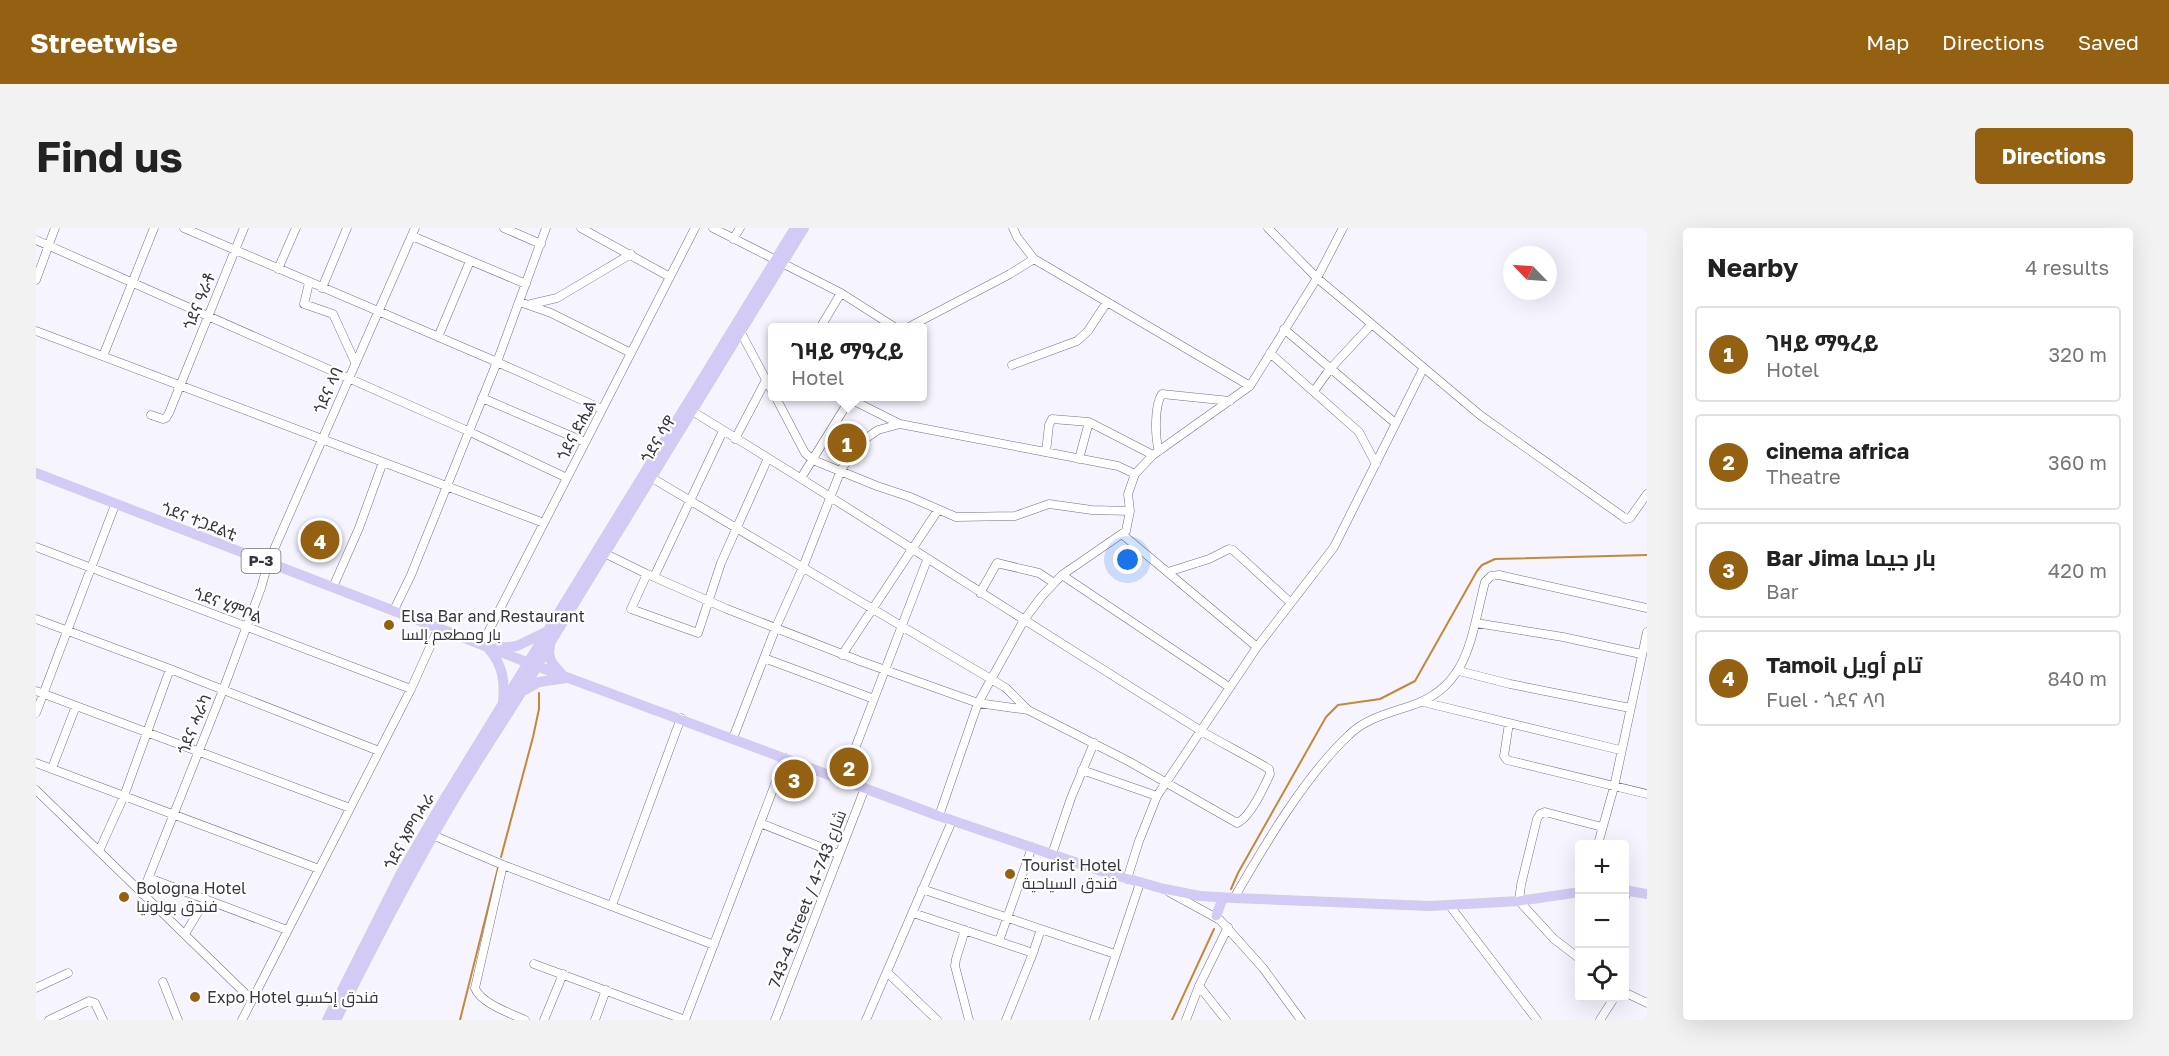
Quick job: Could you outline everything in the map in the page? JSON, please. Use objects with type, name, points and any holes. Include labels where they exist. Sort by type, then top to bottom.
[{"type":"main road","name":"ጎደና ሳዋ","points":[[528,662],[550,635],[602,552],[779,261],[795,228]]},
{"type":"main road","name":"ጎደና ሳዋ","points":[[779,261],[804,228]]},
{"type":"main road","name":"ጎደና ተጋደልቲ","points":[[36,473],[487,646]]},
{"type":"main road","name":"ጎደና ሳዋ","points":[[538,666],[550,635]]},
{"type":"main road","points":[[487,646],[517,646],[550,635],[549,652],[552,663],[567,677]]},
{"type":"main road","points":[[487,646],[502,670],[503,704]]},
{"type":"main road","name":"P-3","points":[[487,646],[952,821],[1164,889],[1222,898],[1450,906],[1519,901],[1575,893]]},
{"type":"main road","name":"ጎደና እምባሓራ","points":[[336,1020],[429,834],[528,662]]},
{"type":"main road","name":"ጎደና እምባሓራ","points":[[327,1020],[402,871],[429,834],[538,666]]},
{"type":"main road","points":[[521,693],[539,682],[567,677]]},
{"type":"main road","points":[[1629,891],[1647,894]]},
{"type":"main road","points":[[1216,916],[1222,898]]},
{"type":"street","points":[[36,280],[55,228]]},
{"type":"street","points":[[103,356],[154,228]]},
{"type":"street","points":[[184,228],[602,409]]},
{"type":"street","name":"ጎደና ዓራቶ","points":[[151,415],[166,418],[244,228]]},
{"type":"street","points":[[278,269],[296,228]]},
{"type":"street","points":[[322,288],[347,228]]},
{"type":"street","name":"ጎደና ላባ","points":[[268,563],[415,228]]},
{"type":"street","points":[[504,228],[541,244]]},
{"type":"street","points":[[394,610],[411,575],[497,362],[546,228]]},
{"type":"street","points":[[581,228],[670,277]]},
{"type":"street","name":"ጎደና ድሒል","points":[[487,646],[544,523],[695,228]]},
{"type":"street","points":[[713,228],[841,293],[890,323]]},
{"type":"street","points":[[733,239],[740,228]]},
{"type":"street","points":[[1013,228],[1034,259],[1250,386]]},
{"type":"street","points":[[1268,228],[1317,278],[1480,415],[1626,519],[1636,512],[1647,494]]},
{"type":"street","points":[[939,816],[978,703],[1024,620],[1062,575],[1123,535],[1128,526],[1130,511],[1128,494],[1135,474],[1156,453],[1250,386],[1317,278],[1343,228]]},
{"type":"street","points":[[411,236],[526,285]]},
{"type":"street","points":[[36,240],[468,431],[567,478]]},
{"type":"street","points":[[531,304],[556,298],[631,254]]},
{"type":"street","points":[[915,323],[1010,274],[1034,259]]},
{"type":"street","points":[[438,337],[470,261]]},
{"type":"street","points":[[309,283],[304,304],[333,314],[355,362]]},
{"type":"street","points":[[822,323],[841,293]]},
{"type":"street","points":[[520,302],[531,304],[631,353]]},
{"type":"street","points":[[1012,365],[1077,341],[1088,331],[1107,302]]},
{"type":"street","points":[[1314,391],[1330,369],[1371,325]]},
{"type":"street","points":[[738,328],[768,384]]},
{"type":"street","points":[[1284,329],[1395,423]]},
{"type":"street","points":[[36,331],[544,523]]},
{"type":"street","points":[[1270,353],[1359,432],[1376,464]]},
{"type":"street","points":[[1127,879],[1157,796],[1257,647],[1334,547],[1424,369]]},
{"type":"street","points":[[735,439],[766,380]]},
{"type":"street","points":[[1156,453],[1159,399],[1162,394],[1230,401]]},
{"type":"street","points":[[482,398],[585,442]]},
{"type":"street","points":[[778,401],[805,453],[813,460],[963,518],[1015,516],[1048,504],[1130,511]]},
{"type":"street","points":[[801,478],[849,401]]},
{"type":"street","points":[[857,401],[900,424],[1118,466],[1135,474]]},
{"type":"street","points":[[649,475],[1006,688],[1029,710],[1166,782],[1237,823],[1251,808],[1271,771],[1200,730],[927,560],[801,478],[689,410]]},
{"type":"street","points":[[1046,452],[1049,424],[1052,419],[1089,422],[1156,453]]},
{"type":"street","points":[[1079,459],[1089,422]]},
{"type":"street","points":[[733,738],[841,470],[856,447],[878,430],[900,424]]},
{"type":"street","points":[[723,431],[691,501],[631,606],[633,610],[698,633],[707,600],[768,458]]},
{"type":"street","points":[[333,587],[351,547],[383,462]]},
{"type":"street","points":[[36,713],[39,693],[67,631],[115,505]]},
{"type":"street","points":[[842,655],[938,510]]},
{"type":"street","points":[[1123,535],[1257,647]]},
{"type":"street","name":"ጎደና ሂምቦል","points":[[36,547],[411,689]]},
{"type":"street","points":[[1168,572],[1209,559],[1229,549],[1233,550],[1291,603]]},
{"type":"street","points":[[602,552],[650,576],[842,655],[978,703],[1029,710]]},
{"type":"street","points":[[843,780],[927,560]]},
{"type":"street","name":"ጎደና ሓራካ","points":[[142,894],[247,627],[266,576],[268,563]]},
{"type":"street","points":[[980,593],[997,563],[1039,573],[1054,583]]},
{"type":"street","points":[[1062,575],[1229,687]]},
{"type":"street","points":[[1234,898],[1297,798],[1328,757],[1350,733],[1375,718],[1423,702],[1447,686],[1458,671],[1476,623],[1485,582],[1491,576],[1499,575],[1647,608]]},
{"type":"street","points":[[36,620],[170,669],[379,751]]},
{"type":"street","points":[[1476,623],[1563,637],[1641,654]]},
{"type":"street","points":[[242,1020],[411,689],[439,627]]},
{"type":"street","points":[[1599,840],[1614,787],[1620,750],[1647,632]]},
{"type":"street","points":[[764,658],[874,699]]},
{"type":"street","points":[[99,852],[124,796],[170,669]]},
{"type":"street","points":[[1458,671],[1630,708]]},
{"type":"street","points":[[39,693],[350,808]]},
{"type":"street","points":[[1423,702],[1620,750]]},
{"type":"street","points":[[52,768],[76,706]]},
{"type":"street","points":[[612,905],[681,718]]},
{"type":"street","points":[[1509,723],[1504,756],[1506,760],[1647,794]]},
{"type":"street","points":[[1052,854],[1094,743]]},
{"type":"street","points":[[534,964],[685,1020],[785,758]]},
{"type":"street","points":[[36,763],[319,869]]},
{"type":"street","points":[[1082,770],[1157,796]]},
{"type":"street","name":"743-4 Street / شارع 743-4","points":[[775,1020],[865,788]]},
{"type":"street","points":[[36,790],[252,1000]]},
{"type":"street","points":[[1575,955],[1554,939],[1519,901],[1521,885],[1540,814],[1545,812],[1602,827]]},
{"type":"street","points":[[866,1020],[952,821]]},
{"type":"street","points":[[760,823],[838,854]]},
{"type":"street","points":[[429,834],[503,865],[714,945]]},
{"type":"street","points":[[999,941],[1032,847]]},
{"type":"street","points":[[503,865],[476,988],[481,996],[500,1009],[525,1020]]},
{"type":"street","points":[[149,878],[287,930]]},
{"type":"street","points":[[1089,1020],[1095,1016],[1140,883]]},
{"type":"street","points":[[922,889],[1115,954]]},
{"type":"street","points":[[1164,889],[1216,916],[1279,989],[1301,1020]]},
{"type":"street","points":[[185,934],[206,899]]},
{"type":"street","points":[[1450,906],[1537,1020]]},
{"type":"street","points":[[913,913],[1033,953]]},
{"type":"street","points":[[1186,1020],[1227,927]]},
{"type":"street","points":[[1006,1020],[1041,929]]},
{"type":"street","points":[[965,930],[955,966],[969,1020]]},
{"type":"street","points":[[36,988],[68,973]]},
{"type":"street","points":[[888,973],[937,1020]]},
{"type":"street","points":[[544,1020],[563,974]]},
{"type":"street","points":[[163,981],[178,1020]]},
{"type":"street","points":[[1199,987],[1226,1020]]},
{"type":"street","points":[[595,1020],[606,990]]},
{"type":"street","points":[[1629,994],[1647,1003]]},
{"type":"street","points":[[49,1020],[89,1001],[95,1004],[103,1020]]},
{"type":"street","points":[[1600,1020],[1611,1002]]},
{"type":"waterway","points":[[1231,889],[1326,717],[1338,705],[1380,699],[1415,681],[1482,565],[1495,559],[1647,555]]},
{"type":"waterway","points":[[501,857],[533,737],[539,709],[539,693]]},
{"type":"waterway","points":[[460,1020],[498,868]]},
{"type":"waterway","points":[[1172,1020],[1214,929]]},
{"type":"place","name":"ገዛይ ማዓረይ","points":[[847,443]]},
{"type":"place","name":"Tamoil تام أويل","points":[[320,540]]},
{"type":"place","name":"Elsa Bar and Restaurant بار ومطعم إلسا","points":[[389,625]]},
{"type":"place","name":"cinema africa","points":[[849,767]]},
{"type":"place","name":"Bar Jima بار جيما","points":[[794,779]]},
{"type":"place","name":"Tourist Hotel فندق السياحية","points":[[1010,874]]},
{"type":"place","name":"Bologna Hotel فندق بولونيا","points":[[124,897]]},
{"type":"place","name":"Expo Hotel فندق إكسبو","points":[[195,997]]}]
